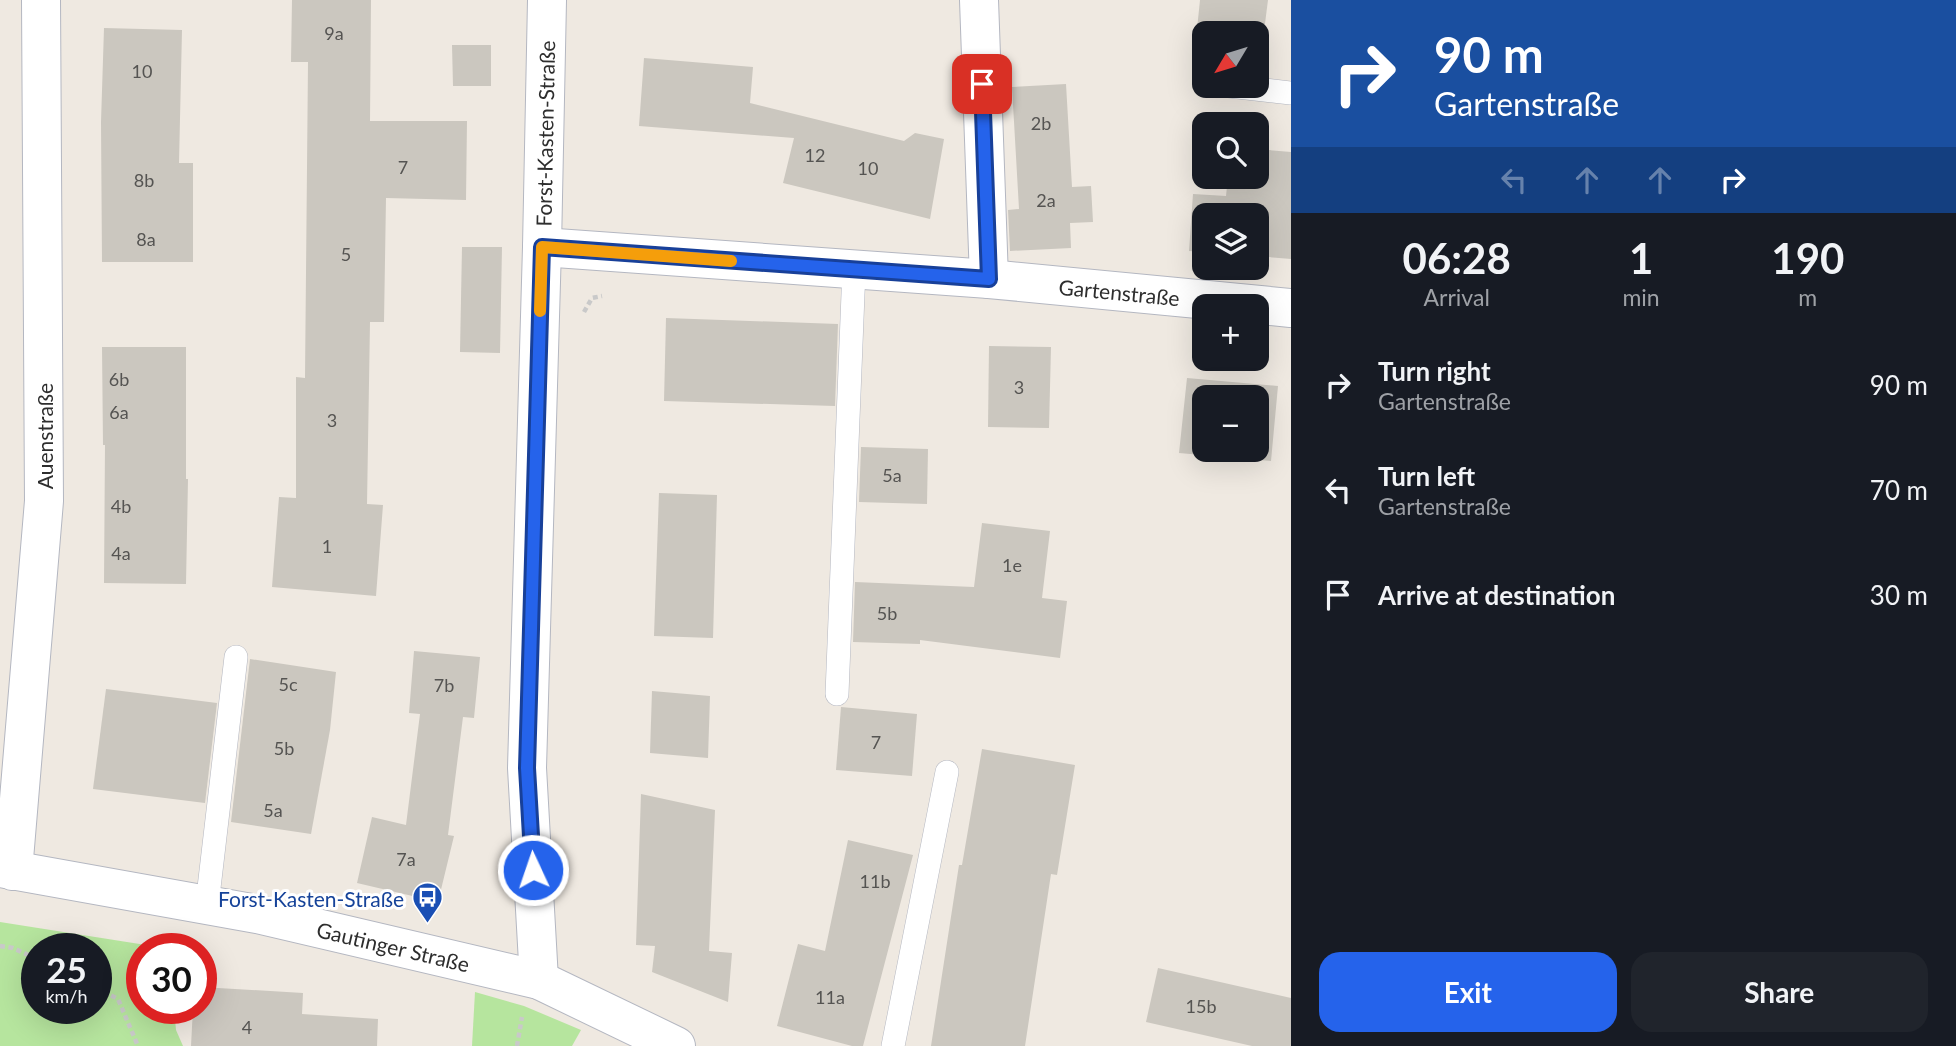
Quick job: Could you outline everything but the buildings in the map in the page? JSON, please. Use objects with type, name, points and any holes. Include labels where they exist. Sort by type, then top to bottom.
[{"type":"street","name":"Auenstraße","points":[[7,870],[44,500],[41,0]]},
{"type":"street","name":"Forst-Kasten-Straße","points":[[531,993],[527,768],[547,0]]},
{"type":"street","points":[[979,0],[989,279]]},
{"type":"street","name":"Gartenstraße","points":[[542,247],[989,279],[1291,308]]},
{"type":"street","name":"Gautinger Straße","points":[[7,870],[257,914],[531,993],[676,1046]]},
{"type":"lane","points":[[1269,91],[1291,93]]},
{"type":"lane","points":[[837,694],[854,269]]},
{"type":"lane","points":[[207,905],[236,657]]},
{"type":"lane","points":[[893,1046],[947,772]]},
{"type":"path","points":[[582,316],[592,298],[605,296]]},
{"type":"path","points":[[0,946],[21,952]]},
{"type":"path","points":[[517,1046],[531,993]]},
{"type":"path","points":[[112,996],[118,999],[138,1046]]},
{"type":"green space","points":[[0,922],[70,933],[21,933],[21,1024],[112,1024],[112,940],[126,942],[126,1024],[175,1024],[183,1046],[0,1046]]},
{"type":"green space","points":[[475,992],[524,1006],[581,1030],[572,1046],[472,1046]]},
{"type":"slow traffic","points":[[540,311],[542,247],[731,261]]},
{"type":"place","name":"Forst-Kasten-Straße","points":[[427,925]]},
{"type":"route","points":[[533,870],[527,768],[542,247],[989,279],[982,84]]}]
